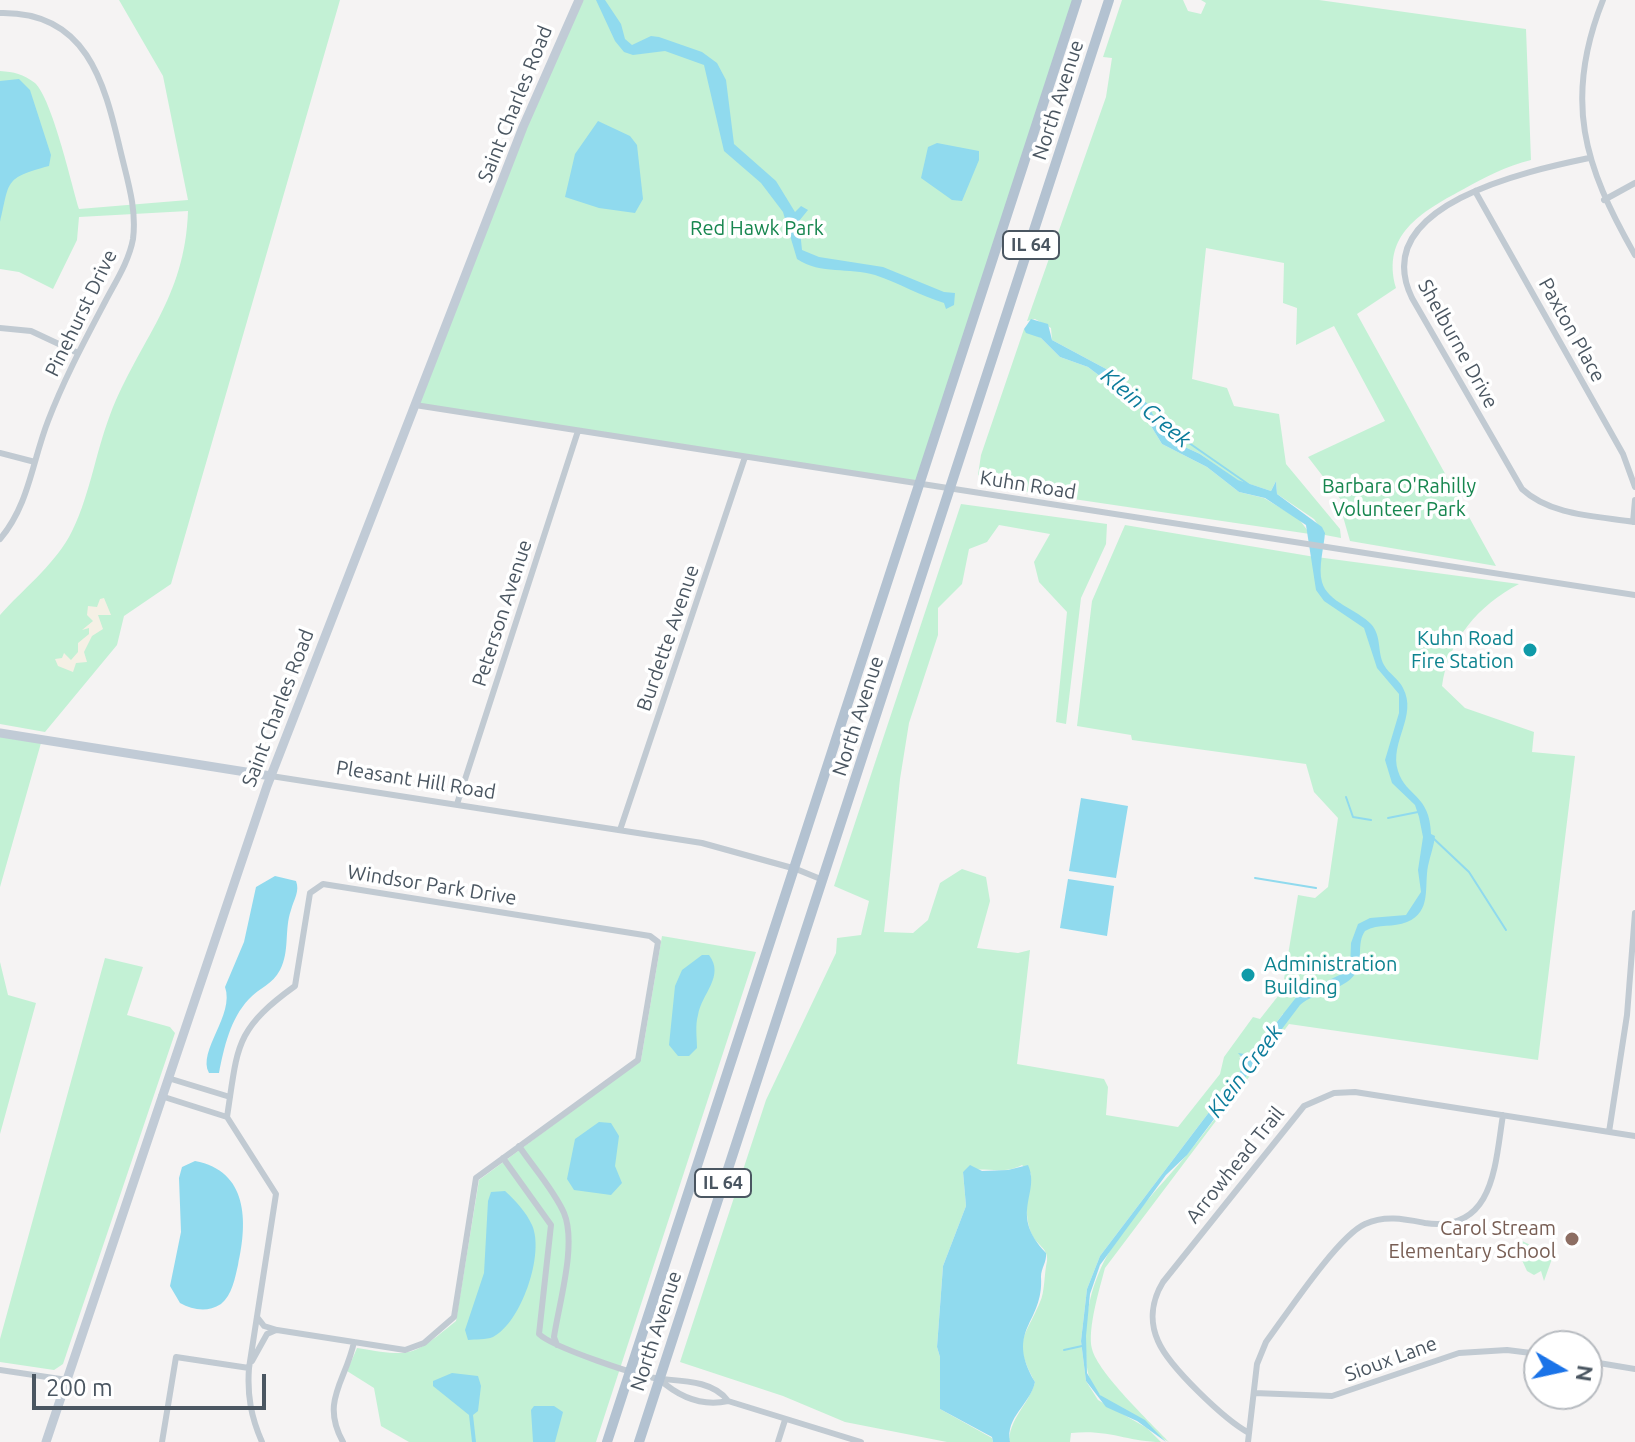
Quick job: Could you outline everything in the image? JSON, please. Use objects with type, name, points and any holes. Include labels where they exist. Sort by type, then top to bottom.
[{"type":"main road","name":"North Avenue","points":[[607,1442],[922,484],[1077,0]]},
{"type":"main road","name":"North Avenue","points":[[639,1442],[1109,0]]},
{"type":"street","name":"Saint Charles Road","points":[[46,1442],[271,776],[535,98],[579,0]]},
{"type":"street","points":[[1603,0],[1592,33],[1583,80],[1582,110],[1589,158],[1604,200],[1635,255]]},
{"type":"street","name":"Pinehurst Drive","points":[[0,13],[22,14],[47,22],[71,37],[92,58],[106,91],[133,201],[134,223],[129,255],[78,353],[47,423],[21,507],[0,539]]},
{"type":"street","name":"Shelburne Drive","points":[[1589,158],[1522,172],[1475,191],[1423,223],[1410,238],[1402,259],[1407,287],[1522,489],[1536,502],[1554,509],[1634,522]]},
{"type":"street","points":[[1604,200],[1635,183]]},
{"type":"street","name":"Paxton Place","points":[[1475,191],[1623,454],[1635,487]]},
{"type":"street","points":[[0,328],[31,331],[78,353]]},
{"type":"street","name":"Kuhn Road","points":[[415,405],[1635,595]]},
{"type":"street","name":"Peterson Avenue","points":[[457,804],[578,431]]},
{"type":"street","points":[[0,453],[35,462]]},
{"type":"street","name":"Burdette Avenue","points":[[620,830],[745,457]]},
{"type":"street","points":[[1634,522],[1635,500]]},
{"type":"street","name":"Pleasant Hill Road","points":[[0,733],[702,843],[796,869],[823,880]]},
{"type":"street","name":"Windsor Park Drive","points":[[227,1117],[240,1040],[254,1019],[295,986],[310,893],[323,884],[650,936],[658,942],[638,1060],[476,1178],[454,1317],[414,1349],[277,1330],[264,1326],[257,1317]]},
{"type":"street","points":[[1609,1132],[1631,1016],[1635,913]]},
{"type":"street","points":[[167,1078],[230,1097]]},
{"type":"street","name":"Arrowhead Trail","points":[[1249,1433],[1225,1419],[1161,1347],[1152,1312],[1163,1282],[1304,1106],[1345,1092],[1635,1136]]},
{"type":"street","points":[[161,1096],[227,1117],[276,1194],[249,1368],[251,1411],[262,1442]]},
{"type":"street","points":[[1248,1442],[1262,1347],[1358,1228],[1389,1218],[1448,1222],[1468,1215],[1483,1200],[1494,1176],[1503,1115]]},
{"type":"street","points":[[519,1146],[563,1210],[568,1224],[554,1337],[557,1345]]},
{"type":"street","points":[[503,1158],[551,1225],[539,1334],[557,1345],[659,1379],[679,1378],[721,1392],[728,1401]]},
{"type":"street","points":[[544,1290],[561,1292]]},
{"type":"street","points":[[249,1368],[267,1334],[277,1330]]},
{"type":"street","points":[[343,1442],[334,1426],[333,1408],[354,1342]]},
{"type":"street","name":"Sioux Lane","points":[[1254,1393],[1332,1396],[1459,1353],[1498,1349],[1523,1352]]},
{"type":"street","points":[[162,1442],[176,1357],[249,1368]]},
{"type":"street","points":[[1603,1364],[1635,1369]]},
{"type":"street","points":[[0,1370],[67,1380]]},
{"type":"street","points":[[659,1379],[678,1396],[714,1404],[728,1401],[861,1442]]},
{"type":"street","points":[[778,1442],[785,1420]]},
{"type":"green space","points":[[119,0],[340,0],[171,584],[124,616],[117,645],[45,732],[0,724],[0,615],[54,559],[76,523],[110,415],[159,318],[179,270],[188,211],[79,217],[77,240],[53,289],[19,272],[0,269],[0,71],[26,77],[41,92],[54,123],[79,209],[188,200],[163,76]]},
{"type":"green space","name":"Red Hawk Park","points":[[580,0],[1075,0],[918,482],[414,406],[554,51]]},
{"type":"green space","name":"Barbara O'Rahilly Volunteer Park","points":[[1122,0],[1183,0],[1188,11],[1201,14],[1206,3],[1201,0],[1319,0],[1526,29],[1531,160],[1487,176],[1419,217],[1408,227],[1394,253],[1396,288],[1357,314],[1496,566],[1350,541],[1342,513],[1348,509],[1308,457],[1385,421],[1334,326],[1296,345],[1297,308],[1283,303],[1284,263],[1206,248],[1192,379],[1227,388],[1234,406],[1279,414],[1286,464],[1340,529],[1341,538],[1325,535],[1314,519],[1277,494],[1276,481],[1271,491],[1237,480],[1200,454],[1172,441],[1141,398],[1127,392],[1108,370],[1052,340],[1051,328],[1035,319],[1027,321],[1106,97],[1112,58],[1103,57]]},
{"type":"green space","points":[[1024,329],[1041,338],[1060,357],[1088,367],[1138,405],[1162,444],[1207,467],[1239,492],[1264,498],[1299,519],[1310,534],[999,488],[978,475],[981,455]]},
{"type":"green space","points":[[961,504],[1107,524],[1106,544],[1081,598],[1066,724],[1056,722],[1067,612],[1039,582],[1034,562],[1050,534],[999,525],[987,542],[969,549],[962,584],[938,608],[938,635],[909,723],[884,932],[913,933],[928,920],[940,883],[962,869],[986,877],[990,901],[977,948],[1018,953],[1030,950],[1017,1064],[1104,1079],[1108,1087],[1106,1115],[1178,1127],[1220,1074],[1224,1057],[1253,1017],[1260,1019],[1282,991],[1298,895],[1315,898],[1328,887],[1338,818],[1314,792],[1306,764],[1132,740],[1131,735],[1077,726],[1092,601],[1125,525],[1309,556],[1519,584],[1491,602],[1458,639],[1445,669],[1442,686],[1465,708],[1534,732],[1532,752],[1575,756],[1538,1060],[1289,1024],[1105,1268],[1093,1320],[1092,1349],[1114,1384],[1169,1442],[1142,1419],[1104,1399],[1089,1378],[1086,1344],[1094,1286],[1104,1261],[1133,1217],[1214,1120],[1287,1020],[1283,1014],[1251,1055],[1239,1057],[1245,1061],[1241,1070],[1100,1256],[1087,1289],[1081,1341],[1086,1381],[1098,1400],[1147,1428],[1161,1442],[1085,1432],[1071,1433],[1070,1442],[1010,1442],[1013,1423],[1035,1382],[1022,1349],[1025,1334],[1042,1298],[1047,1261],[1046,1253],[1029,1227],[1027,1204],[1031,1174],[1022,1165],[1007,1170],[963,1172],[966,1206],[943,1266],[937,1347],[940,1357],[940,1409],[992,1438],[993,1442],[947,1442],[845,1422],[783,1396],[680,1362],[766,1100],[836,953],[837,938],[861,935],[869,901],[834,886]]},
{"type":"green space","points":[[0,736],[41,743],[0,887]]},
{"type":"green space","points":[[662,936],[756,952],[596,1442],[409,1442],[381,1426],[374,1388],[347,1371],[357,1348],[389,1353],[411,1351],[430,1342],[456,1321],[479,1180],[641,1060]]},
{"type":"green space","points":[[105,958],[143,967],[127,1015],[170,1027],[175,1033],[63,1364],[54,1370],[0,1362],[0,1339]]},
{"type":"green space","points":[[0,962],[8,995],[36,1003],[0,1134]]},
{"type":"green space","points":[[1518,1239],[1553,1256],[1544,1281],[1541,1271],[1534,1275],[1527,1271],[1515,1245]]},
{"type":"sand","points":[[104,598],[111,615],[98,615],[103,629],[92,636],[84,652],[87,662],[76,663],[73,672],[58,666],[55,659],[62,658],[64,653],[71,660],[78,652],[78,643],[89,634],[89,628],[82,630],[93,621],[87,615],[88,606],[97,607],[100,599]]},
{"type":"water","points":[[596,0],[605,0],[621,24],[625,39],[632,45],[651,36],[659,37],[702,52],[717,63],[726,80],[734,144],[776,181],[795,212],[801,206],[808,210],[799,221],[802,250],[819,257],[883,267],[944,292],[955,293],[954,305],[946,309],[944,303],[875,275],[825,269],[797,259],[783,212],[761,183],[724,151],[704,65],[665,51],[633,55],[624,52],[615,41]]},
{"type":"water","points":[[19,79],[30,90],[51,155],[49,166],[23,174],[11,184],[0,222],[0,81]]},
{"type":"water","points":[[598,121],[630,136],[637,145],[643,199],[635,213],[599,208],[565,197],[575,154]]},
{"type":"water","points":[[937,143],[979,151],[979,160],[962,201],[952,200],[921,178],[928,147]]},
{"type":"water","points":[[1031,319],[1048,324],[1052,340],[1108,370],[1127,392],[1147,403],[1162,432],[1172,441],[1200,454],[1238,480],[1271,491],[1276,481],[1277,494],[1322,527],[1325,533],[1321,570],[1325,589],[1371,624],[1377,634],[1384,665],[1399,682],[1407,698],[1406,719],[1397,750],[1398,771],[1427,811],[1431,834],[1435,836],[1424,905],[1420,912],[1407,922],[1365,931],[1355,974],[1344,984],[1300,1005],[1187,1155],[1166,1175],[1100,1265],[1090,1294],[1086,1336],[1087,1373],[1100,1395],[1145,1420],[1166,1442],[1137,1421],[1106,1407],[1086,1381],[1081,1341],[1087,1289],[1100,1256],[1241,1070],[1245,1061],[1238,1053],[1251,1055],[1298,995],[1350,970],[1351,943],[1358,924],[1370,918],[1406,915],[1421,892],[1418,870],[1423,837],[1415,805],[1392,783],[1385,760],[1399,713],[1399,694],[1377,668],[1364,628],[1324,601],[1316,590],[1306,525],[1265,498],[1239,492],[1207,467],[1162,444],[1138,405],[1088,367],[1060,357],[1041,338],[1026,333],[1024,329]]},
{"type":"water","points":[[1081,798],[1128,806],[1116,878],[1069,871]]},
{"type":"water","points":[[275,876],[296,881],[297,885],[283,963],[274,979],[242,1007],[229,1034],[219,1073],[209,1073],[208,1054],[225,1009],[225,987],[244,942],[256,887]]},
{"type":"water","points":[[1068,879],[1114,886],[1107,936],[1060,928]]},
{"type":"water","points":[[702,955],[709,955],[715,970],[714,977],[697,1019],[697,1048],[689,1056],[678,1056],[669,1045],[675,986],[682,970]]},
{"type":"water","points":[[599,1122],[611,1123],[619,1136],[615,1166],[622,1183],[611,1195],[574,1190],[567,1179],[575,1139]]},
{"type":"water","points":[[195,1161],[225,1175],[235,1187],[243,1215],[237,1270],[228,1296],[216,1307],[205,1309],[180,1303],[170,1286],[181,1232],[179,1178],[182,1167]]},
{"type":"water","points":[[970,1165],[982,1171],[1028,1165],[1031,1175],[1027,1215],[1029,1226],[1046,1253],[1037,1306],[1024,1338],[1026,1364],[1035,1382],[1011,1425],[1010,1442],[993,1442],[992,1437],[940,1409],[940,1357],[937,1347],[943,1266],[966,1206],[963,1172]]},
{"type":"water","points":[[505,1191],[532,1225],[535,1238],[533,1269],[521,1303],[503,1329],[490,1338],[468,1340],[465,1330],[484,1273],[488,1201],[491,1192]]},
{"type":"water","points":[[452,1373],[478,1376],[481,1386],[478,1411],[473,1415],[476,1442],[472,1442],[469,1415],[433,1386],[433,1381]]},
{"type":"water","points":[[534,1406],[554,1406],[563,1412],[555,1442],[533,1442],[531,1410]]},
{"type":"waterway","name":"Klein Creek","points":[[1156,420],[1248,484]]},
{"type":"waterway","points":[[1346,797],[1353,817],[1371,820]]},
{"type":"waterway","points":[[1388,818],[1418,812]]},
{"type":"waterway","points":[[1433,838],[1469,872],[1506,930]]},
{"type":"waterway","points":[[1255,878],[1316,888]]},
{"type":"waterway","points":[[1064,1350],[1082,1346]]},
{"type":"place","name":"Kuhn Road Fire Station","points":[[1530,650]]},
{"type":"place","name":"Administration Building","points":[[1248,975]]},
{"type":"place","name":"Carol Stream Elementary School","points":[[1572,1239]]}]
